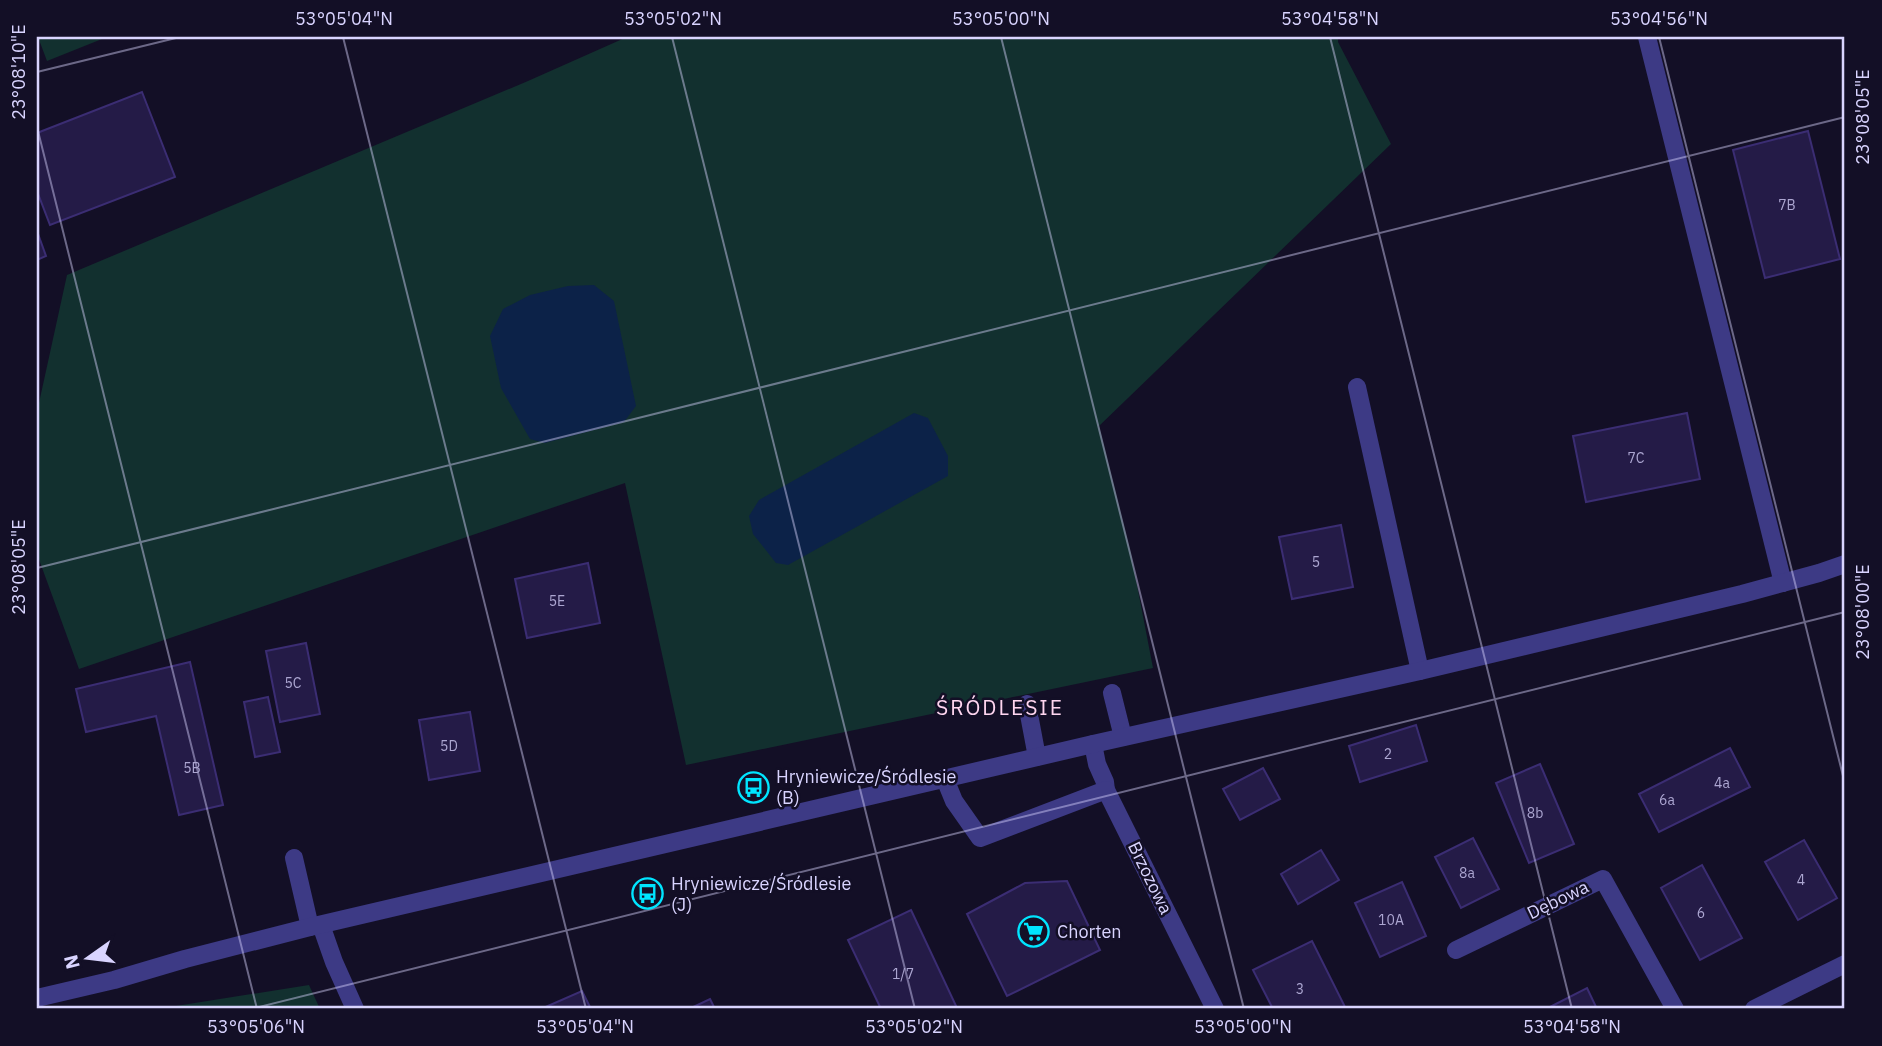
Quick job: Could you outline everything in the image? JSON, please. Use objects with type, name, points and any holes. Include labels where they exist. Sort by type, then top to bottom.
[{"type":"street","points":[[1647,37],[1783,583]]},
{"type":"street","points":[[1357,387],[1420,671]]},
{"type":"street","points":[[37,998],[316,926],[1123,737],[1420,671],[1783,583],[1845,564]]},
{"type":"street","points":[[1112,693],[1123,737]]},
{"type":"street","points":[[1027,704],[1037,757]]},
{"type":"street","name":"Brzozowa","points":[[1093,744],[1106,790],[1215,1009]]},
{"type":"street","points":[[945,779],[954,801],[980,838],[1106,790]]},
{"type":"street","points":[[294,858],[316,926],[355,1009]]},
{"type":"street","name":"Dębowa","points":[[1456,950],[1603,879],[1675,1009]]},
{"type":"street","points":[[1754,1009],[1845,964]]},
{"type":"green space","points":[[38,37],[107,37],[47,61]]},
{"type":"green space","points":[[627,37],[1338,37],[1338,42],[1391,144],[1099,426],[1131,554],[1153,668],[686,765],[625,483],[79,669],[37,554],[37,412],[67,275]]},
{"type":"green space","points":[[309,985],[320,1009],[157,1009]]},
{"type":"water","points":[[594,285],[614,301],[636,406],[624,422],[545,443],[530,439],[501,388],[490,336],[503,309],[530,295],[568,286]]},
{"type":"water","points":[[914,413],[928,418],[948,456],[948,476],[788,565],[776,563],[753,534],[749,516],[759,500]]},
{"type":"building","points":[[142,92],[175,177],[50,225],[37,191],[37,133]]},
{"type":"building","points":[[1808,131],[1840,259],[1765,278],[1733,150]]},
{"type":"building","points":[[37,231],[46,256],[37,260]]},
{"type":"building","points":[[1687,413],[1700,479],[1586,502],[1573,436]]},
{"type":"building","points":[[1341,525],[1353,587],[1292,599],[1279,537]]},
{"type":"building","points":[[588,563],[600,623],[527,638],[515,579]]},
{"type":"building","points":[[306,643],[320,714],[280,722],[266,651]]},
{"type":"building","points":[[190,662],[223,805],[179,815],[156,716],[86,732],[76,689]]},
{"type":"building","points":[[268,697],[280,752],[255,757],[244,702]]},
{"type":"building","points":[[470,712],[480,771],[429,780],[419,720]]},
{"type":"building","points":[[1416,725],[1427,761],[1360,782],[1349,746]]},
{"type":"building","points":[[1730,748],[1750,787],[1659,832],[1639,794]]},
{"type":"building","points":[[1540,764],[1574,844],[1529,863],[1496,783]]},
{"type":"building","points":[[1263,768],[1280,799],[1240,820],[1223,789]]},
{"type":"building","points":[[1473,838],[1499,889],[1461,908],[1435,857]]},
{"type":"building","points":[[1804,840],[1837,898],[1798,920],[1765,862]]},
{"type":"building","points":[[1321,850],[1339,880],[1298,904],[1281,874]]},
{"type":"building","points":[[1702,865],[1742,938],[1700,960],[1661,888]]},
{"type":"building","name":"Chorten","points":[[1067,881],[1100,950],[1007,996],[967,914],[1025,883]]},
{"type":"building","points":[[1402,882],[1426,936],[1380,957],[1355,903]]},
{"type":"building","points":[[911,910],[956,1009],[881,1009],[848,940]]},
{"type":"building","points":[[1312,941],[1346,1009],[1273,1009],[1253,970]]},
{"type":"building","points":[[1587,988],[1597,1009],[1546,1009]]},
{"type":"building","points":[[582,991],[591,1009],[541,1009]]},
{"type":"building","points":[[710,999],[715,1009],[689,1009]]},
{"type":"place","name":"Hryniewicze/Śródlesie (B)","points":[[753,787]]},
{"type":"place","name":"Hryniewicze/Śródlesie (J)","points":[[648,894]]},
{"type":"place","name":"Chorten","points":[[1034,932]]},
{"type":"district","name":"ŚRÓDLESIE","points":[[1000,708]]}]
